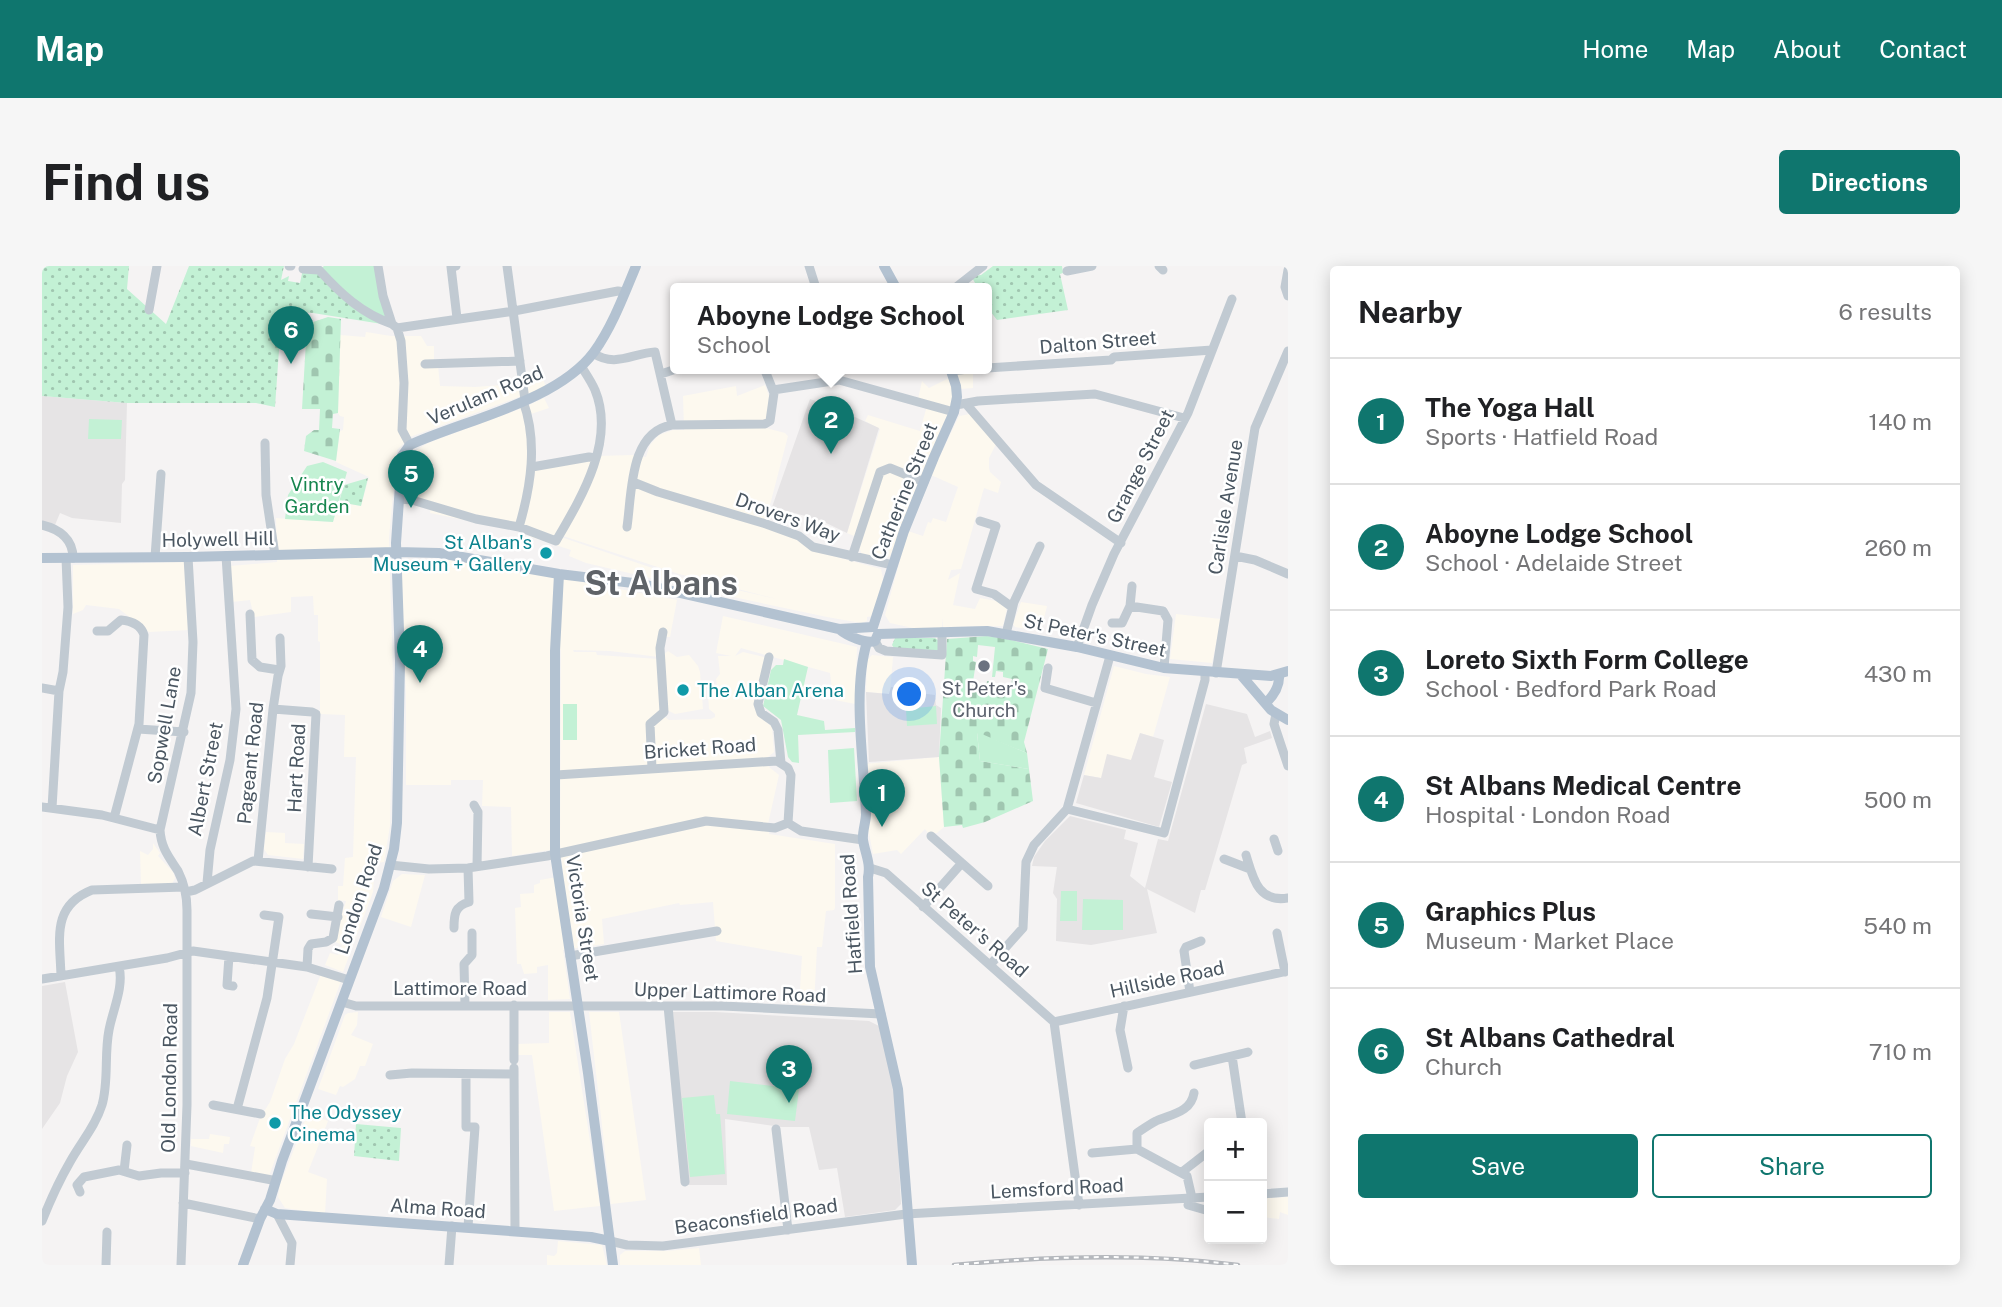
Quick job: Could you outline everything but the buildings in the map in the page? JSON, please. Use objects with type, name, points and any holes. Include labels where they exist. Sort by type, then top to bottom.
[{"type":"main road","name":"Verulam Road","points":[[410,446],[524,401],[553,387],[581,366],[593,353],[611,323],[636,266]]},
{"type":"main road","points":[[884,266],[893,283]]},
{"type":"main road","name":"Catherine Street","points":[[871,635],[893,565],[924,482],[959,407],[952,374]]},
{"type":"main road","name":"London Road","points":[[243,1265],[274,1189],[384,888],[390,865],[397,823],[400,661],[396,552],[402,456],[410,446]]},
{"type":"main road","name":"Holywell Hill","points":[[42,558],[439,553],[559,574]]},
{"type":"main road","name":"St Peter's Street","points":[[559,574],[683,592],[839,629],[844,633],[871,635],[987,631],[1077,647],[1164,668],[1241,675],[1284,673]]},
{"type":"main road","name":"Victoria Street","points":[[559,574],[555,651],[555,854],[579,1006],[613,1265]]},
{"type":"main road","name":"Hatfield Road","points":[[871,635],[863,656],[861,684],[866,814],[863,840],[870,868],[870,967],[900,1099],[906,1214],[912,1265]]},
{"type":"main road","points":[[1266,703],[1274,694],[1284,673]]},
{"type":"main road","points":[[1241,675],[1276,714],[1288,720]]},
{"type":"main road","name":"London Road","points":[[262,1214],[265,1197],[277,1166],[282,1161]]},
{"type":"main road","name":"Alma Road","points":[[262,1214],[468,1227],[610,1241]]},
{"type":"street","points":[[149,310],[157,266]]},
{"type":"street","points":[[378,266],[383,296],[402,355],[402,430],[410,446]]},
{"type":"street","points":[[456,266],[451,267],[457,318]]},
{"type":"street","points":[[507,266],[532,467],[519,527]]},
{"type":"street","points":[[809,266],[814,283]]},
{"type":"street","points":[[961,283],[983,266]]},
{"type":"street","points":[[1067,271],[1092,266]]},
{"type":"street","points":[[303,269],[321,268],[356,307],[369,316],[394,326],[514,311],[618,291],[625,292]]},
{"type":"street","points":[[1288,270],[1285,286],[1288,296]]},
{"type":"street","name":"Grange Street","points":[[1077,647],[1092,605],[1184,418],[1232,299]]},
{"type":"street","name":"Dalton Street","points":[[992,368],[1212,350]]},
{"type":"street","points":[[593,353],[607,360],[617,361],[654,351],[672,425]]},
{"type":"street","name":"Carlisle Avenue","points":[[1068,809],[1164,832],[1203,691],[1211,673],[1235,556],[1255,428],[1288,351]]},
{"type":"street","points":[[425,364],[520,361]]},
{"type":"street","points":[[399,499],[519,527],[556,541],[584,489],[596,458],[600,426],[599,405],[596,392],[581,366]]},
{"type":"street","points":[[661,374],[670,371]]},
{"type":"street","points":[[627,527],[633,482],[639,455],[646,440],[657,429],[672,425],[765,424],[770,421],[773,390],[766,374]]},
{"type":"street","points":[[834,374],[835,381]]},
{"type":"street","points":[[773,390],[835,381],[959,407],[978,401],[1095,394],[1184,418]]},
{"type":"street","points":[[959,407],[1036,485],[1121,543]]},
{"type":"street","points":[[265,443],[266,495],[275,555]]},
{"type":"street","points":[[532,467],[596,458]]},
{"type":"street","points":[[852,557],[877,478],[884,469],[890,468],[924,482]]},
{"type":"street","points":[[155,557],[161,474]]},
{"type":"street","name":"Drovers Way","points":[[633,482],[766,524],[799,537],[813,547],[893,565]]},
{"type":"street","points":[[979,521],[996,526],[976,589],[993,594],[1012,607]]},
{"type":"street","points":[[42,525],[60,531],[73,550],[70,558],[63,672],[47,807],[114,818],[160,830],[163,850],[185,890]]},
{"type":"street","points":[[1006,634],[1012,607],[1040,546]]},
{"type":"street","name":"Albert Street","points":[[207,883],[210,850],[230,760],[236,709],[226,556]]},
{"type":"street","points":[[1235,556],[1255,560],[1288,574]]},
{"type":"street","name":"Sopwell Lane","points":[[160,830],[191,692],[194,657],[188,557]]},
{"type":"street","points":[[1112,623],[1124,621],[1130,606],[1132,586]]},
{"type":"street","points":[[1130,606],[1166,613],[1168,620],[1164,668]]},
{"type":"street","points":[[250,614],[252,660],[260,667],[279,670]]},
{"type":"street","points":[[97,631],[108,631],[121,620],[135,624],[143,631],[138,729],[114,818]]},
{"type":"street","points":[[652,769],[649,724],[664,712],[660,649],[663,632]]},
{"type":"street","name":"St Peter's Street","points":[[871,635],[879,648],[886,651],[942,655],[942,632]]},
{"type":"street","name":"Pageant Road","points":[[258,861],[273,709],[281,666],[280,638]]},
{"type":"street","points":[[989,965],[1023,929],[1026,862],[1029,852],[1068,809],[1110,656]]},
{"type":"street","points":[[769,657],[758,704],[761,713],[774,722],[778,730],[781,763]]},
{"type":"street","points":[[1048,668],[1045,688],[1096,703]]},
{"type":"street","points":[[42,688],[59,691]]},
{"type":"street","name":"Hart Road","points":[[273,709],[316,714],[308,867]]},
{"type":"street","points":[[1276,714],[1274,724],[1288,766]]},
{"type":"street","points":[[138,729],[184,732]]},
{"type":"street","name":"Bricket Road","points":[[556,775],[781,763],[788,768],[791,775],[788,823]]},
{"type":"street","points":[[454,928],[458,906],[469,902],[478,812],[474,805]]},
{"type":"street","points":[[390,865],[429,869],[473,867],[555,854],[706,821],[775,828],[788,823],[801,831],[863,840]]},
{"type":"street","points":[[931,836],[988,886]]},
{"type":"street","points":[[1276,845],[1288,842]]},
{"type":"street","points":[[1246,855],[1257,888],[1272,898],[1288,898]]},
{"type":"street","points":[[1224,859],[1250,869]]},
{"type":"street","points":[[61,976],[61,923],[66,909],[78,896],[92,890],[185,890],[207,883],[248,862],[258,861],[332,869]]},
{"type":"street","points":[[923,907],[961,864]]},
{"type":"street","name":"St Peter's Road","points":[[870,868],[886,873],[1054,1022]]},
{"type":"street","name":"Old London Road","points":[[181,1265],[188,953],[185,890]]},
{"type":"street","points":[[307,967],[309,947],[313,943],[326,942],[332,938],[340,905]]},
{"type":"street","points":[[312,914],[338,917]]},
{"type":"street","points":[[237,1109],[267,998],[273,962],[279,917],[264,915]]},
{"type":"street","points":[[570,956],[717,931]]},
{"type":"street","points":[[464,1006],[464,964],[472,955],[472,933]]},
{"type":"street","points":[[1277,933],[1287,971]]},
{"type":"street","points":[[1190,992],[1184,951],[1186,947],[1201,941]]},
{"type":"street","points":[[42,979],[119,967],[193,951],[307,967],[349,980]]},
{"type":"street","points":[[229,956],[226,985],[233,986]]},
{"type":"street","points":[[42,1221],[61,1178],[92,1130],[102,1104],[106,1081],[107,1038],[122,979],[119,967]]},
{"type":"street","name":"Hillside Road","points":[[1054,1022],[1287,971]]},
{"type":"street","name":"Lattimore Road","points":[[342,1002],[356,1006],[579,1006]]},
{"type":"street","points":[[514,1005],[515,1231]]},
{"type":"street","name":"Upper Lattimore Road","points":[[579,1006],[723,1006],[881,1014]]},
{"type":"street","points":[[668,1006],[685,1182]]},
{"type":"street","points":[[1125,1006],[1120,1030],[1128,1068]]},
{"type":"street","points":[[1054,1022],[1079,1205]]},
{"type":"street","points":[[1194,1065],[1248,1052]]},
{"type":"street","points":[[1232,1056],[1240,1118]]},
{"type":"street","points":[[390,1075],[466,1074],[514,1067]]},
{"type":"street","points":[[466,1074],[466,1127],[475,1127],[468,1227]]},
{"type":"street","points":[[1136,1149],[1137,1133],[1157,1121],[1170,1118],[1191,1104],[1194,1093]]},
{"type":"street","points":[[213,1105],[261,1114]]},
{"type":"street","points":[[776,1129],[788,1230]]},
{"type":"street","points":[[124,1171],[127,1145]]},
{"type":"street","points":[[1093,1153],[1136,1149],[1182,1172],[1189,1180],[1190,1202],[1204,1209]]},
{"type":"street","points":[[1182,1172],[1204,1154]]},
{"type":"street","points":[[76,1186],[84,1177],[124,1171],[139,1176],[185,1169],[272,1180]]},
{"type":"street","points":[[1267,1194],[1288,1192]]},
{"type":"street","name":"Lemsford Road","points":[[906,1214],[1190,1202],[1204,1198]]},
{"type":"street","points":[[183,1203],[262,1214]]},
{"type":"street","points":[[277,1214],[292,1243],[290,1265]]},
{"type":"street","name":"Beaconsfield Road","points":[[610,1241],[627,1245],[663,1246],[906,1214]]},
{"type":"street","points":[[449,1265],[452,1226]]},
{"type":"street","points":[[106,1265],[107,1232]]},
{"type":"shaded area","points":[[366,332],[391,336],[421,336],[427,346],[434,346],[434,364],[438,365],[440,386],[502,385],[504,388],[531,385],[532,382],[543,379],[546,387],[410,437],[397,450],[389,538],[393,676],[390,826],[384,862],[375,863],[373,892],[343,972],[325,965],[330,953],[338,955],[342,945],[334,941],[346,901],[338,900],[338,886],[343,886],[345,858],[353,857],[356,757],[344,757],[345,715],[320,714],[320,642],[313,596],[291,597],[291,612],[254,617],[250,600],[232,602],[230,566],[277,562],[276,518],[333,522],[339,502],[361,506],[369,477],[336,462],[344,417],[338,413],[340,335],[365,337]]},
{"type":"shaded area","points":[[957,374],[973,374],[973,388],[960,389]]},
{"type":"shaded area","points":[[949,378],[954,398],[890,556],[884,559],[862,555],[859,547],[861,539],[847,533],[880,429],[865,421],[868,415],[920,431],[928,402],[918,399],[922,381],[929,388]]},
{"type":"shaded area","points":[[765,385],[769,396],[766,428],[788,436],[765,524],[800,538],[811,550],[881,569],[883,579],[873,616],[867,617],[867,621],[861,623],[827,617],[586,563],[569,556],[571,550],[531,537],[524,532],[430,513],[432,503],[404,494],[403,484],[417,492],[419,487],[419,480],[406,477],[407,460],[412,453],[428,443],[522,408],[532,465],[596,456],[646,457],[650,445],[659,435],[673,430],[684,430],[683,396],[736,386],[737,396]],"holes":[[[561,537],[679,574],[777,599],[679,577]]]},
{"type":"shaded area","points":[[42,396],[127,403],[121,523],[72,518],[60,513],[55,525],[42,522]]},
{"type":"shaded area","points":[[544,398],[549,408],[531,414],[529,405]]},
{"type":"shaded area","points":[[810,399],[879,428],[847,533],[820,520],[772,507]]},
{"type":"shaded area","points":[[970,414],[996,444],[989,458],[989,468],[1001,482],[998,493],[984,488],[961,569],[951,570],[948,580],[960,573],[953,605],[975,609],[980,598],[1002,602],[1007,608],[1003,626],[943,627],[942,617],[942,630],[890,623],[885,615],[908,531],[923,536],[928,522],[931,523],[933,518],[946,522],[958,487],[931,475],[959,416]]},
{"type":"shaded area","points":[[401,559],[451,560],[504,567],[677,600],[670,637],[665,637],[663,655],[668,651],[677,657],[689,655],[698,666],[703,709],[675,714],[665,709],[659,657],[573,650],[596,652],[597,655],[659,659],[661,714],[669,720],[715,717],[709,709],[708,694],[717,685],[716,679],[720,674],[718,656],[731,656],[716,653],[723,616],[857,647],[855,704],[835,700],[837,689],[832,689],[830,673],[741,648],[735,656],[743,652],[768,658],[759,716],[772,727],[774,752],[768,757],[769,767],[779,775],[768,824],[769,834],[835,844],[835,908],[826,911],[822,947],[817,947],[814,1005],[799,1005],[802,956],[716,941],[713,902],[679,903],[602,919],[604,944],[563,950],[570,999],[548,1000],[548,965],[537,967],[537,973],[524,974],[521,964],[517,964],[515,908],[521,907],[520,894],[534,893],[534,885],[540,883],[540,880],[563,876],[560,843],[561,650],[551,649],[550,850],[512,856],[511,807],[482,806],[483,780],[451,780],[451,785],[406,785]]},
{"type":"shaded area","points":[[184,562],[190,630],[149,632],[119,609],[86,605],[83,610],[73,614],[73,565]]},
{"type":"shaded area","points":[[1021,602],[1047,606],[1041,631],[1015,627],[1013,624]]},
{"type":"shaded area","points":[[1176,614],[1221,619],[1212,663],[1170,659]]},
{"type":"shaded area","points":[[872,655],[893,657],[890,694],[866,692],[867,660]]},
{"type":"shaded area","points":[[1114,666],[1170,677],[1153,737],[1140,733],[1131,760],[1101,778],[1084,775]]},
{"type":"shaded area","points":[[891,687],[911,688],[911,692],[935,695],[936,705],[941,708],[939,757],[869,762],[866,692],[889,694]]},
{"type":"shaded area","points":[[1206,704],[1247,714],[1255,737],[1270,731],[1272,738],[1244,748],[1247,763],[1242,765],[1205,890],[1201,890],[1195,913],[1147,889],[1157,933],[1091,945],[1056,941],[1057,899],[1053,893],[1057,867],[1032,866],[1034,857],[1045,841],[1070,816],[1126,830],[1124,839],[1138,843],[1130,876],[1145,888],[1158,839],[1168,841]]},
{"type":"shaded area","points":[[1140,733],[1164,740],[1154,777],[1172,782],[1159,827],[1076,803],[1084,775],[1101,778],[1107,754],[1131,760]]},
{"type":"shaded area","points":[[939,757],[944,827],[937,833],[928,833],[925,829],[901,854],[897,850],[873,854],[868,828],[864,764]]},
{"type":"shaded area","points":[[266,832],[285,833],[285,843],[304,844],[303,859],[268,855],[264,849]]},
{"type":"shaded area","points":[[153,843],[160,853],[158,856],[173,872],[175,878],[172,884],[141,885],[140,851],[148,855],[153,849]]},
{"type":"shaded area","points":[[402,874],[425,875],[411,927],[381,917],[393,881]]},
{"type":"shaded area","points":[[321,974],[341,981],[269,1176],[251,1173],[255,1147],[250,1146]]},
{"type":"shaded area","points":[[65,982],[78,1052],[67,1076],[60,1103],[42,1129],[42,986]]},
{"type":"shaded area","points":[[358,1012],[357,1025],[351,1035],[373,1044],[365,1066],[360,1066],[355,1079],[343,1087],[340,1086],[336,1095],[318,1089],[345,1015]]},
{"type":"shaded area","points":[[549,1012],[570,1012],[600,1206],[554,1211],[532,1055],[517,1055],[517,1044],[549,1043]]},
{"type":"shaded area","points":[[589,1012],[619,1012],[646,1200],[611,1204]]},
{"type":"shaded area","points":[[673,1012],[869,1021],[879,1026],[895,1091],[901,1204],[895,1210],[845,1217],[837,1168],[819,1170],[809,1127],[781,1127],[725,1119],[727,1185],[688,1185]]},
{"type":"shaded area","points":[[308,1113],[328,1121],[308,1172],[327,1179],[325,1214],[285,1208],[278,1197],[280,1185]]},
{"type":"shaded area","points":[[210,1134],[230,1137],[229,1144],[224,1144],[223,1153],[191,1146],[191,1139],[209,1139]]},
{"type":"shaded area","points":[[1288,1197],[1288,1215],[1280,1212],[1279,1219],[1267,1218],[1267,1198]]},
{"type":"shaded area","points":[[558,1241],[602,1245],[607,1265],[547,1265],[547,1255],[554,1256],[557,1253]]},
{"type":"shaded area","points":[[699,1248],[701,1265],[620,1265],[620,1255],[625,1251]]},
{"type":"green space","points":[[42,266],[129,266],[127,289],[166,324],[189,266],[284,266],[281,280],[289,276],[288,281],[300,283],[303,269],[318,271],[382,324],[313,313],[277,311],[275,320],[281,322],[275,407],[256,403],[127,403],[42,396]]},
{"type":"green space","points":[[324,266],[378,266],[391,324],[369,315],[319,270]]},
{"type":"green space","points":[[993,266],[1062,266],[1063,273],[1060,274],[1068,310],[997,320],[992,314],[992,283],[975,283],[971,276],[981,275]]},
{"type":"green space","points":[[328,317],[341,319],[338,413],[333,414],[332,428],[340,429],[336,461],[304,451],[306,436],[319,430],[320,409],[302,409],[307,324]]},
{"type":"green space","points":[[89,419],[122,420],[121,439],[88,439]]},
{"type":"green space","name":"Vintry Garden","points":[[323,462],[347,472],[333,522],[285,519],[288,495],[307,466]]},
{"type":"green space","points":[[368,478],[361,506],[339,502],[344,485]]},
{"type":"green space","points":[[987,636],[1048,649],[1024,742],[1027,753],[977,733],[980,761],[1029,769],[1033,801],[985,822],[963,828],[962,825],[944,827],[939,757],[947,639]],"holes":[[[978,645],[995,647],[992,677],[995,677],[996,671],[1003,672],[1003,677],[1012,679],[1011,688],[1001,687],[1000,693],[994,692],[995,682],[987,681],[986,691],[972,688],[976,662],[973,661],[973,656],[977,657]]]},
{"type":"green space","points":[[895,638],[935,638],[938,640],[938,650],[935,653],[894,648],[892,645]]},
{"type":"green space","points":[[784,659],[808,667],[797,715],[824,721],[825,730],[855,728],[855,732],[798,735],[799,763],[792,762],[788,757],[781,720],[763,706],[771,670],[776,665],[783,665]]},
{"type":"green space","points":[[563,704],[577,704],[577,740],[563,740]]},
{"type":"green space","points":[[936,706],[937,724],[907,726],[906,709]]},
{"type":"green space","points":[[977,732],[1027,753],[1029,769],[980,761]]},
{"type":"green space","points":[[854,748],[857,801],[830,803],[828,750]]},
{"type":"green space","points":[[1061,891],[1077,891],[1077,921],[1060,921]]},
{"type":"green space","points":[[1083,899],[1123,900],[1123,930],[1082,930]]},
{"type":"green space","points":[[730,1081],[799,1089],[795,1121],[727,1114]]},
{"type":"green space","points":[[714,1095],[716,1114],[720,1114],[725,1174],[690,1177],[682,1098]]},
{"type":"green space","points":[[356,1124],[401,1128],[399,1161],[354,1156]]},
{"type":"railway","points":[[954,1265],[1096,1257],[1238,1265]]},
{"type":"place","name":"St Albans Cathedral","points":[[291,364]]},
{"type":"place","name":"Aboyne Lodge School","points":[[831,454]]},
{"type":"place","name":"Graphics Plus","points":[[411,508]]},
{"type":"place","name":"St Alban's Museum + Gallery","points":[[546,553]]},
{"type":"place","name":"St Peter's Church","points":[[984,666]]},
{"type":"place","name":"St Albans Medical Centre","points":[[420,683]]},
{"type":"place","name":"The Alban Arena","points":[[683,690]]},
{"type":"place","name":"The Yoga Hall","points":[[882,827]]},
{"type":"place","name":"Loreto Sixth Form College","points":[[789,1103]]},
{"type":"place","name":"The Odyssey Cinema","points":[[275,1123]]},
{"type":"district","name":"St Albans","points":[[661,583]]}]
